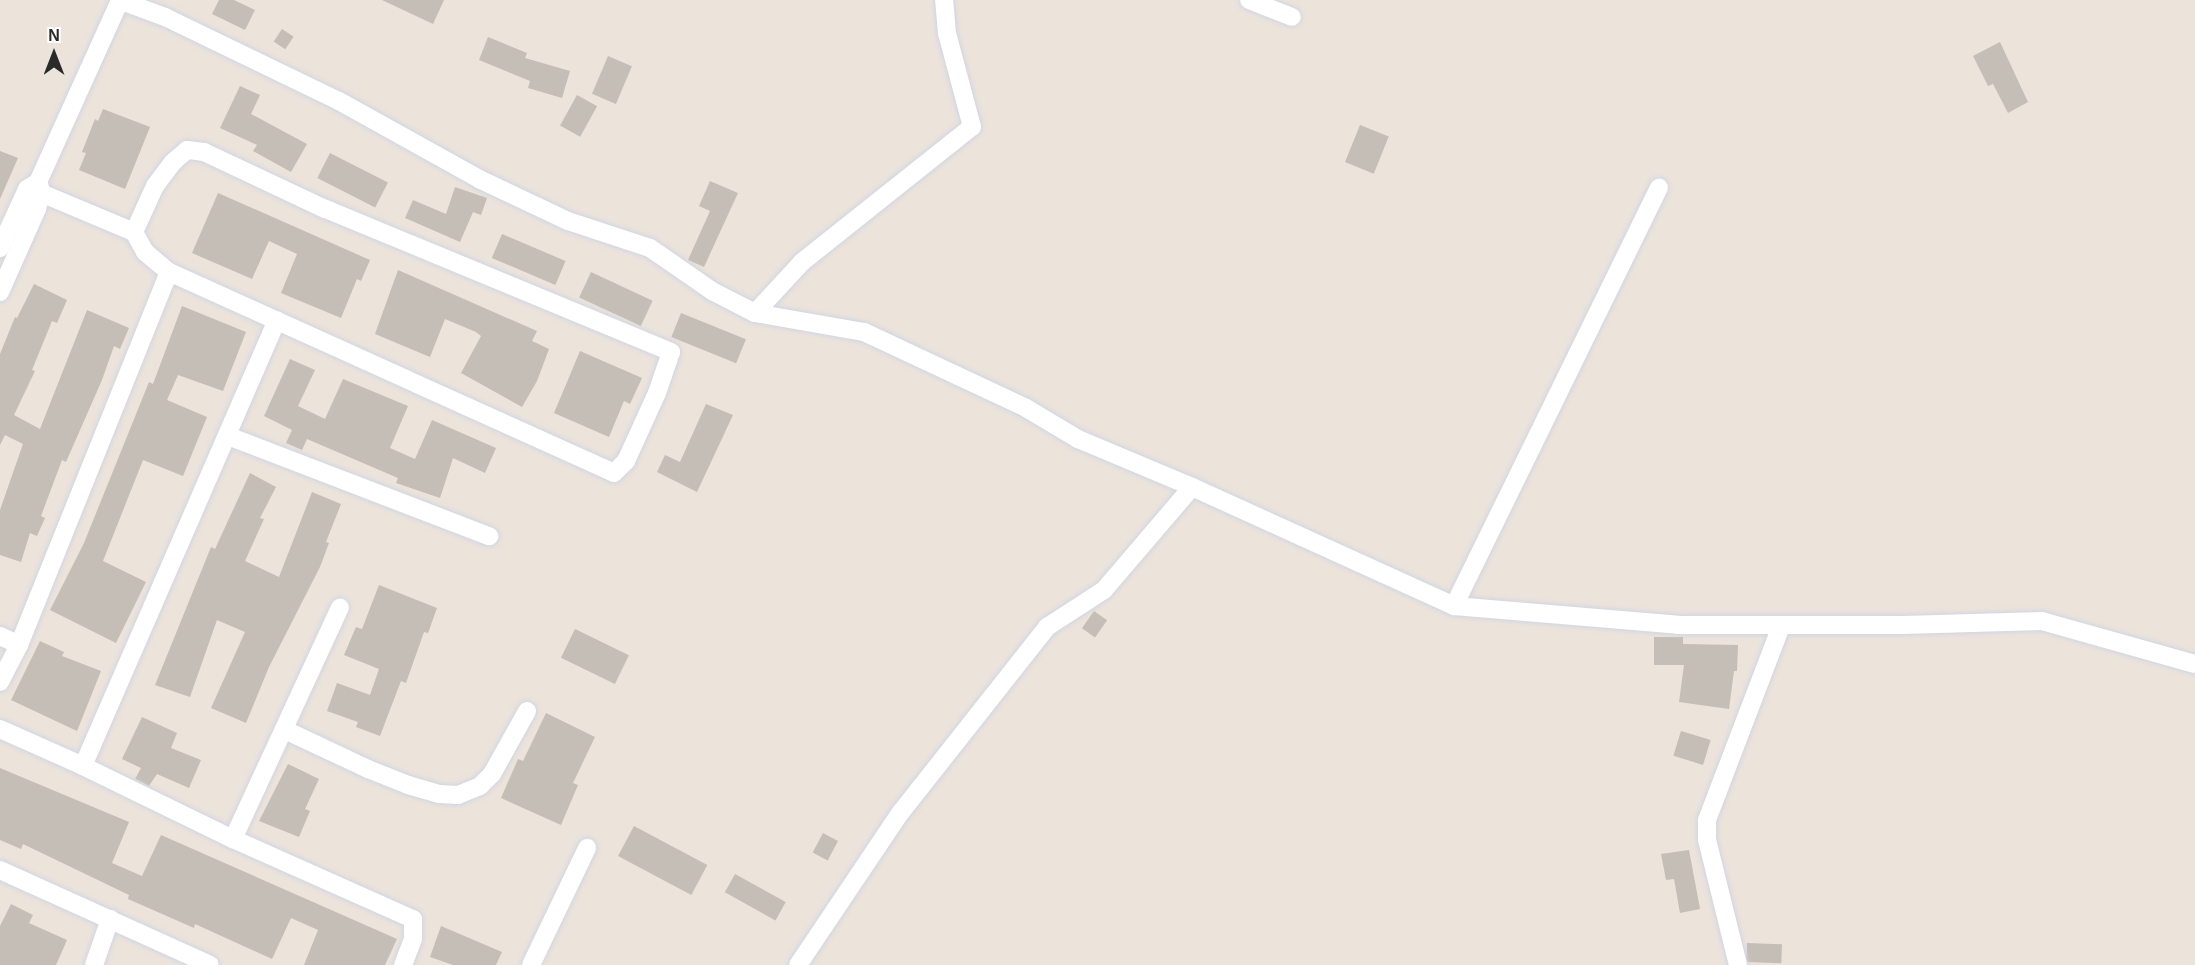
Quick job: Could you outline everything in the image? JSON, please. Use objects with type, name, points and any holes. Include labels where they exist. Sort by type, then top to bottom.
[{"type":"street","points":[[0,292],[37,208],[39,187],[119,0],[165,17],[339,101],[479,180],[568,221],[650,248],[712,291],[755,313],[864,332],[1026,408],[1078,439],[1192,487],[1454,606],[1678,625],[1781,626],[2042,621],[2195,664]]},
{"type":"street","points":[[755,313],[802,262],[972,128],[947,33],[944,0]]},
{"type":"street","points":[[1249,0],[1292,17]]},
{"type":"street","points":[[0,248],[27,189],[39,187],[134,232],[144,252],[169,272],[614,473],[626,461],[657,393],[671,352],[325,209],[204,152],[188,150],[173,162],[155,186],[134,232]]},
{"type":"street","points":[[1454,606],[1659,188]]},
{"type":"street","points":[[0,682],[19,645],[169,272]]},
{"type":"street","points":[[83,766],[277,320]]},
{"type":"street","points":[[228,436],[489,536]]},
{"type":"street","points":[[798,965],[901,812],[1047,627],[1104,590],[1192,487]]},
{"type":"street","points":[[232,839],[285,730],[340,607]]},
{"type":"street","points":[[1738,965],[1707,840],[1707,820],[1781,626]]},
{"type":"street","points":[[0,636],[19,645]]},
{"type":"street","points":[[285,730],[408,785],[439,794],[458,795],[480,786],[492,774],[527,711]]},
{"type":"street","points":[[0,729],[83,766],[232,839],[413,920],[413,939],[403,965]]},
{"type":"street","points":[[531,965],[587,848]]},
{"type":"street","points":[[0,870],[210,965]]},
{"type":"street","points":[[94,965],[110,920]]},
{"type":"building","points":[[219,0],[234,0],[255,10],[245,30],[212,14]]},
{"type":"building","points":[[382,0],[444,0],[433,24]]},
{"type":"building","points":[[282,29],[294,37],[285,49],[274,41]]},
{"type":"building","points":[[488,37],[527,53],[525,58],[570,71],[562,98],[528,88],[530,81],[479,60]]},
{"type":"building","points":[[2000,42],[2028,102],[2008,113],[1993,84],[1988,86],[1973,56]]},
{"type":"building","points":[[608,56],[632,66],[616,104],[592,94]]},
{"type":"building","points":[[240,86],[260,95],[251,114],[307,144],[291,172],[253,151],[257,145],[220,128]]},
{"type":"building","points":[[577,95],[597,106],[580,137],[560,126]]},
{"type":"building","points":[[103,109],[150,127],[125,189],[79,170],[86,153],[82,152],[95,119],[98,121]]},
{"type":"building","points":[[1360,125],[1389,137],[1374,174],[1345,162]]},
{"type":"building","points":[[0,151],[18,158],[0,199]]},
{"type":"building","points":[[330,153],[388,183],[375,207],[317,178]]},
{"type":"building","points":[[710,181],[738,193],[704,267],[688,260],[710,211],[699,206]]},
{"type":"building","points":[[455,187],[487,198],[481,215],[473,212],[460,242],[405,218],[413,200],[446,214]]},
{"type":"building","points":[[218,193],[370,260],[361,281],[357,279],[341,318],[281,293],[297,254],[269,241],[252,279],[192,253]]},
{"type":"building","points":[[502,234],[566,261],[555,285],[492,258]]},
{"type":"building","points":[[398,270],[537,331],[532,341],[549,349],[537,381],[522,407],[461,373],[481,336],[476,332],[445,319],[430,357],[375,334]]},
{"type":"building","points":[[591,272],[653,301],[641,326],[579,297]]},
{"type":"building","points":[[34,284],[67,300],[57,323],[52,321],[32,370],[35,371],[14,415],[40,429],[87,310],[129,328],[120,349],[114,346],[102,380],[66,462],[62,460],[41,516],[45,518],[37,536],[30,533],[21,562],[0,555],[0,510],[23,444],[5,435],[0,445],[0,354],[15,317],[17,318]]},
{"type":"building","points":[[182,306],[246,332],[223,391],[178,375],[167,400],[207,417],[183,476],[143,460],[103,561],[146,582],[116,643],[50,610],[84,543],[149,382],[153,384]]},
{"type":"building","points":[[681,313],[746,339],[736,363],[671,337]]},
{"type":"building","points":[[580,351],[642,378],[630,404],[624,401],[609,437],[554,413]]},
{"type":"building","points":[[290,359],[315,370],[298,406],[325,419],[343,379],[408,406],[390,448],[415,459],[432,420],[496,448],[485,473],[453,458],[440,498],[396,483],[398,478],[307,439],[302,450],[286,443],[292,430],[264,416]]},
{"type":"building","points":[[706,404],[733,415],[697,492],[657,472],[665,455],[680,462]]},
{"type":"building","points":[[250,473],[276,487],[260,518],[264,519],[245,561],[279,577],[312,492],[341,504],[326,542],[329,543],[320,567],[269,667],[246,723],[211,708],[245,632],[217,620],[190,697],[155,685],[211,547],[215,549]]},
{"type":"building","points":[[379,585],[437,608],[428,633],[424,632],[406,683],[401,681],[380,736],[356,727],[358,722],[327,711],[337,683],[370,695],[379,669],[344,655],[356,627],[362,629]]},
{"type":"building","points":[[1094,611],[1107,620],[1095,637],[1082,628]]},
{"type":"building","points":[[575,629],[629,655],[615,684],[561,658]]},
{"type":"building","points":[[1654,637],[1683,637],[1683,644],[1738,645],[1737,671],[1734,671],[1729,709],[1679,702],[1684,665],[1654,665]]},
{"type":"building","points":[[40,641],[64,652],[62,656],[101,671],[77,731],[11,700]]},
{"type":"building","points":[[546,713],[595,737],[573,783],[578,785],[561,825],[501,798],[518,759],[523,761]]},
{"type":"building","points":[[142,717],[177,733],[171,748],[201,760],[189,788],[157,774],[149,786],[135,779],[141,768],[122,759]]},
{"type":"building","points":[[1681,731],[1711,740],[1703,765],[1673,756]]},
{"type":"building","points":[[288,764],[319,779],[305,809],[310,811],[299,837],[259,821]]},
{"type":"building","points":[[0,768],[129,822],[112,863],[142,876],[161,835],[397,939],[385,965],[304,965],[318,930],[291,918],[272,959],[195,924],[194,928],[128,899],[129,895],[23,844],[21,849],[0,840]]},
{"type":"building","points":[[634,826],[707,865],[691,895],[618,856]]},
{"type":"building","points":[[823,833],[838,841],[828,860],[813,852]]},
{"type":"building","points":[[1689,850],[1700,909],[1680,913],[1674,879],[1666,880],[1661,854]]},
{"type":"building","points":[[735,874],[786,902],[776,920],[725,892]]},
{"type":"building","points":[[11,904],[33,915],[29,923],[67,940],[56,965],[0,965],[0,926]]},
{"type":"building","points":[[441,926],[502,952],[496,965],[453,965],[430,957]]},
{"type":"building","points":[[1747,943],[1782,944],[1781,963],[1746,962]]}]
